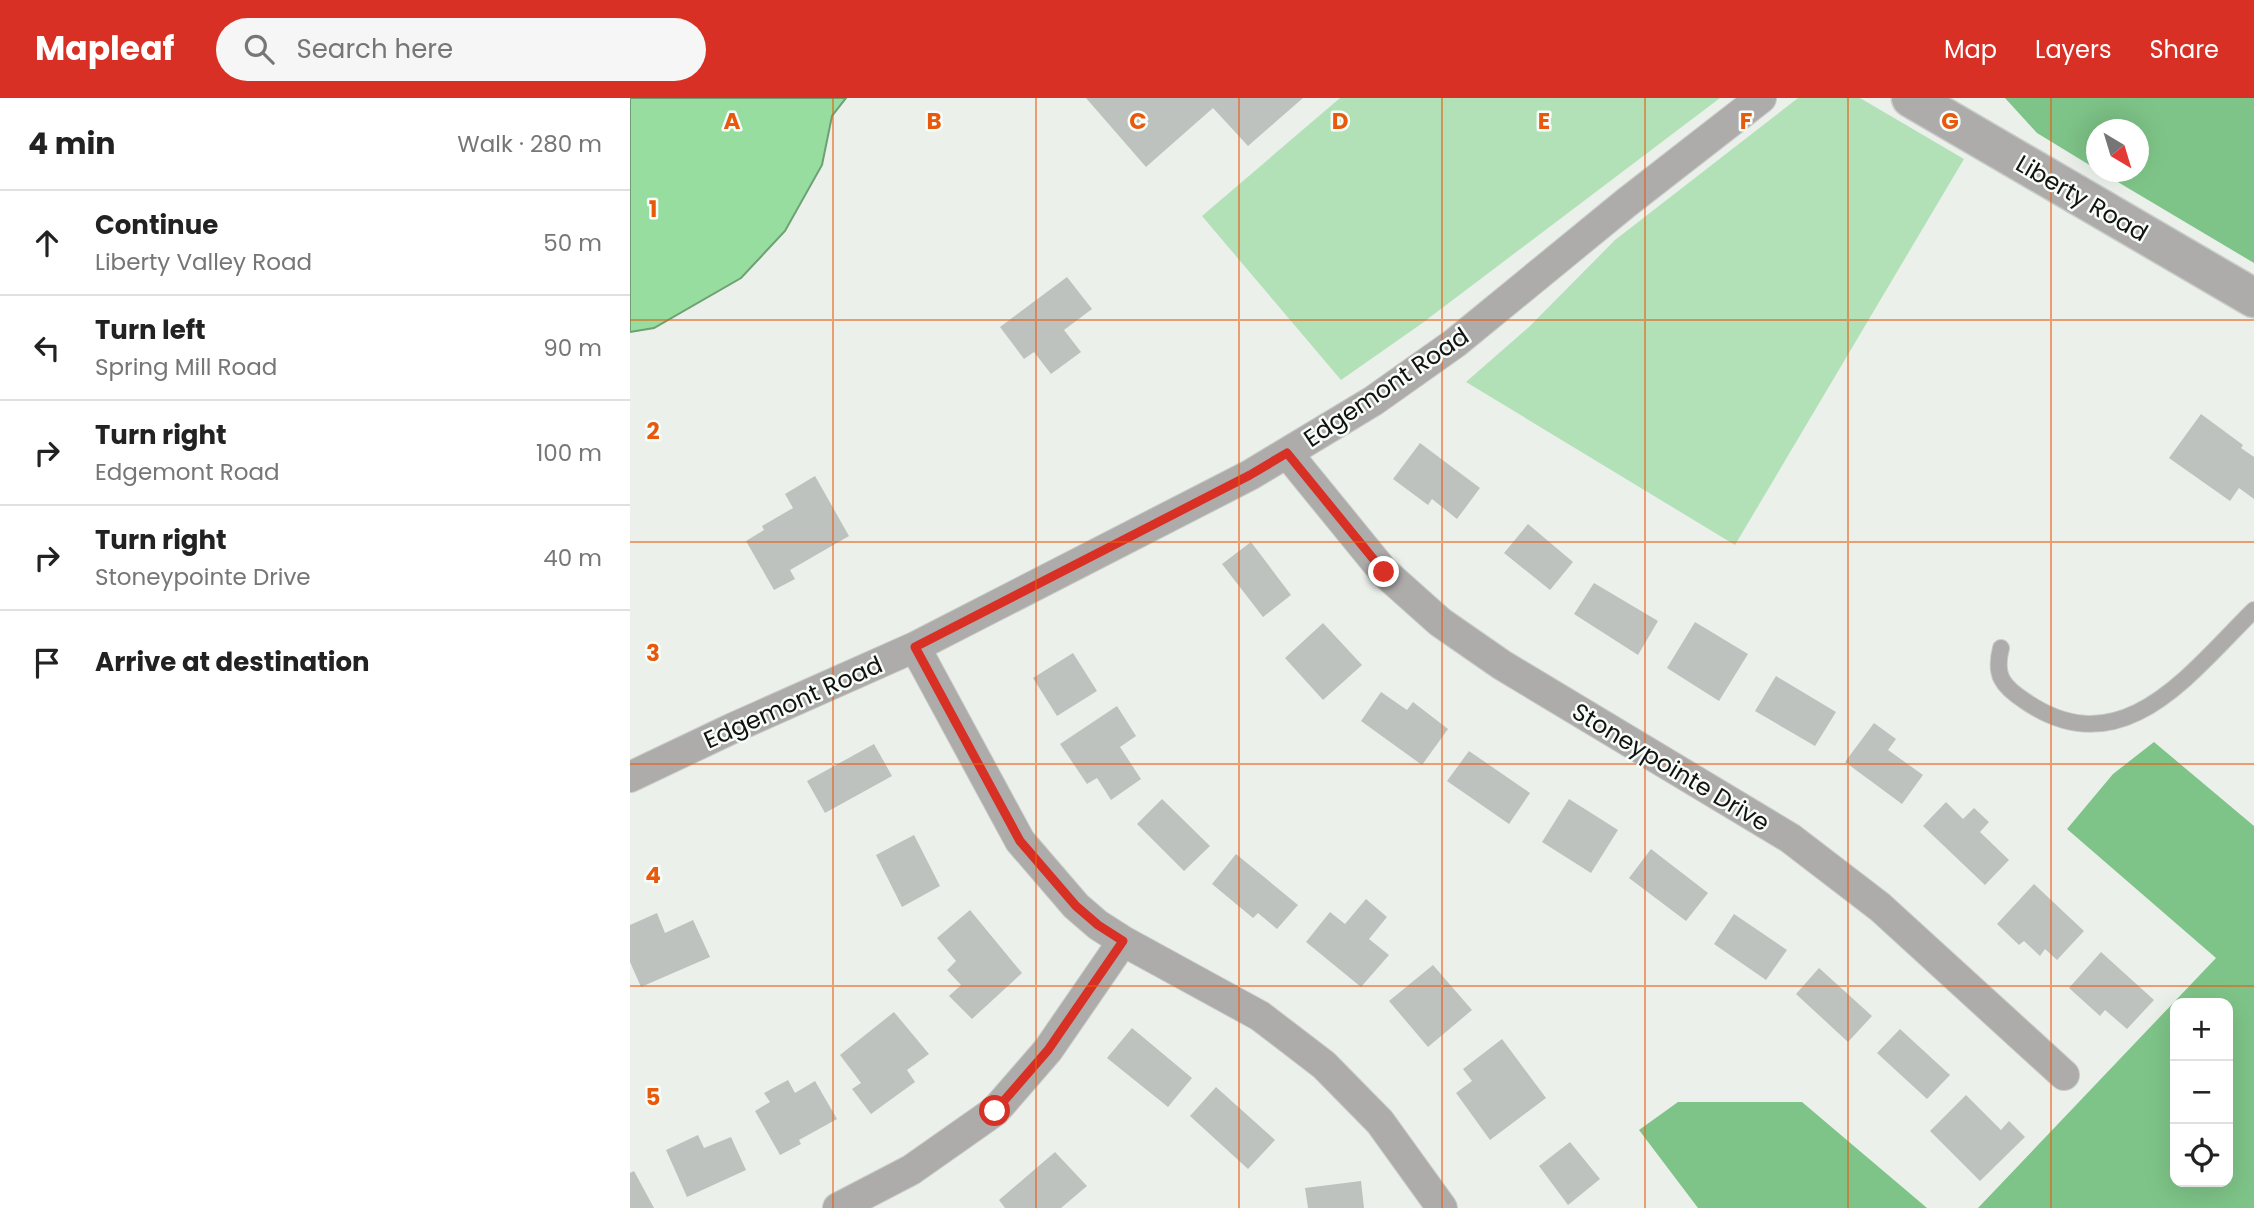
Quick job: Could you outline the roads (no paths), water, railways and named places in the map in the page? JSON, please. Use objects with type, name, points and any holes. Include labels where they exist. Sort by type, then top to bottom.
[{"type":"street","name":"Edgemont Road","points":[[630,778],[733,728],[915,647],[1250,475],[1287,453],[1373,401],[1455,343],[1626,203],[1761,98]]},
{"type":"street","name":"Liberty Road","points":[[1911,98],[2254,298]]},
{"type":"street","name":"Stoneypointe Drive","points":[[1287,453],[1384,572],[1440,622],[1502,665],[1790,838],[1880,907],[2064,1075]]},
{"type":"street","points":[[915,647],[1020,841],[1076,906],[1123,941],[1260,1016],[1324,1065],[1380,1122],[1442,1208]]},
{"type":"street","points":[[838,1208],[911,1170],[995,1111],[1048,1050],[1123,941]]},
{"type":"lane","points":[[2001,648],[1997,665],[2002,679],[2015,695],[2049,715],[2071,723],[2104,724],[2142,712],[2158,702],[2254,610]]}]
